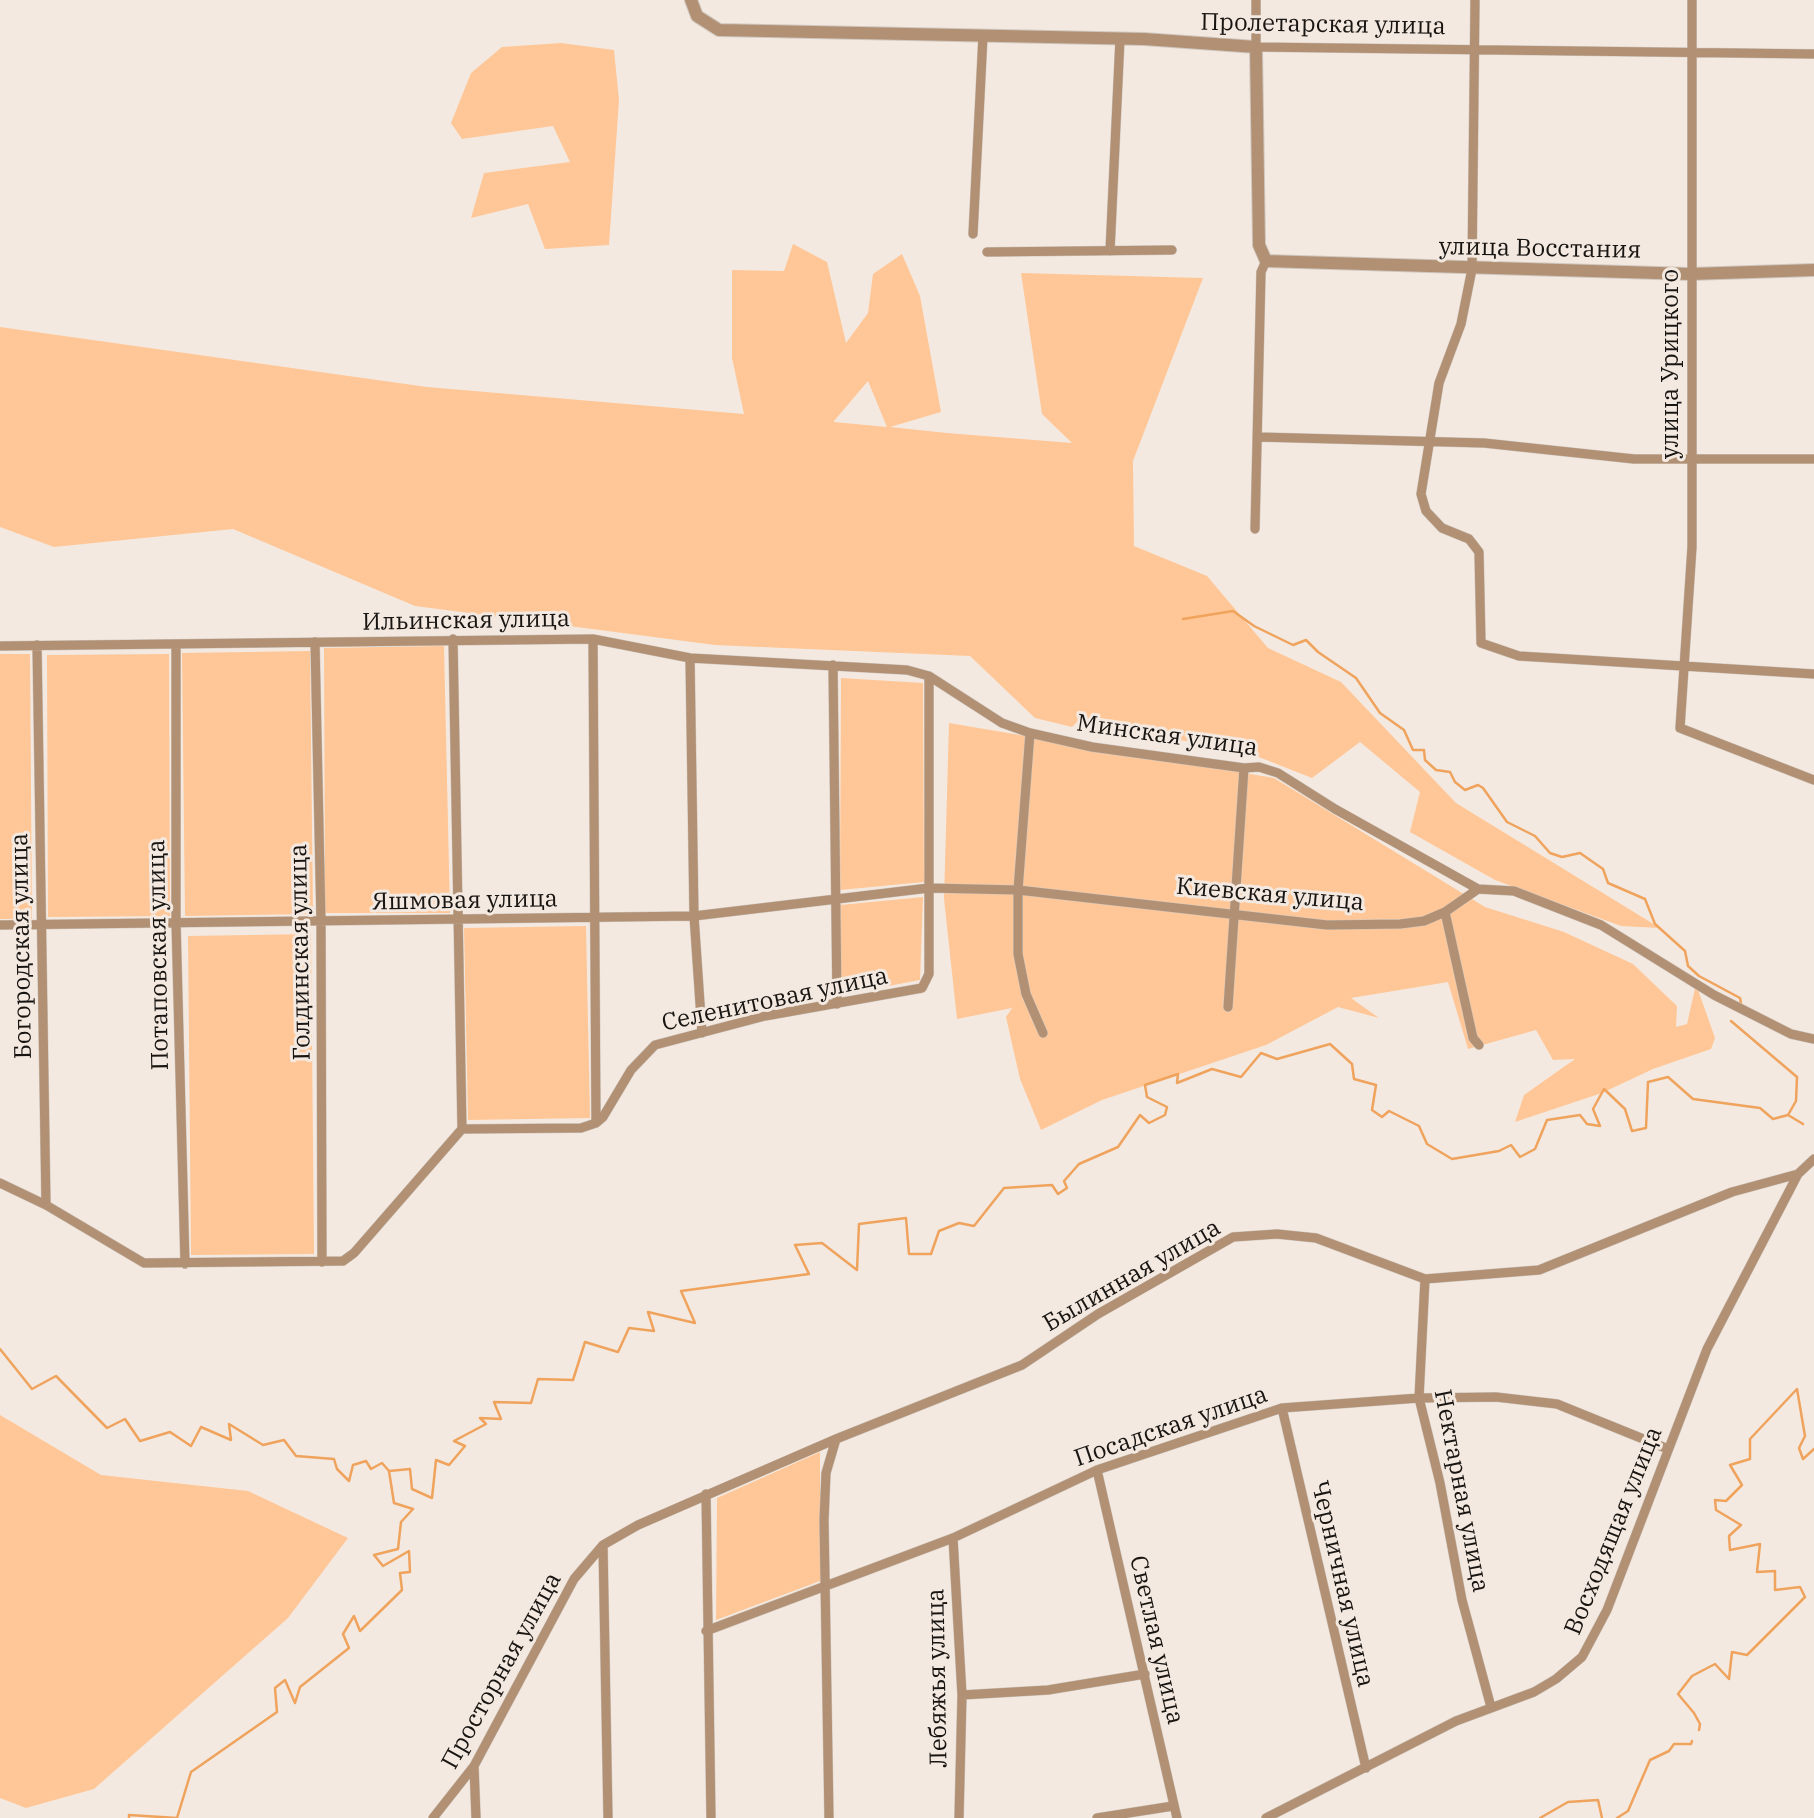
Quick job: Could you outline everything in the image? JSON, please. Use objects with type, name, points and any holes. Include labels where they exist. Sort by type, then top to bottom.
[{"type":"street","name":"Пролетарская улица","points":[[691,0],[697,16],[706,25],[719,30],[1120,39],[1256,47],[1814,54]]},
{"type":"street","points":[[1255,529],[1261,272],[1265,261],[1259,245],[1256,0]]},
{"type":"street","points":[[1475,0],[1472,269],[1461,324],[1439,383],[1421,495],[1426,511],[1442,528],[1469,539],[1479,552],[1482,643],[1519,656],[1814,674]]},
{"type":"street","name":"улица Урицкого","points":[[1692,0],[1692,547],[1680,728],[1814,780]]},
{"type":"street","points":[[973,234],[983,36]]},
{"type":"street","points":[[1110,251],[1120,39]]},
{"type":"street","points":[[987,252],[1172,250]]},
{"type":"street","name":"улица Восстания","points":[[1265,261],[1690,275],[1814,270]]},
{"type":"street","points":[[1259,437],[1430,444],[1484,443],[1634,459],[1814,458]]},
{"type":"street","points":[[0,1183],[46,1205],[145,1263],[343,1261],[354,1253],[462,1129],[453,639]]},
{"type":"street","points":[[462,1129],[581,1128],[596,1123],[593,639]]},
{"type":"street","name":"Ильинская улица","points":[[0,646],[593,639],[690,658],[907,670],[929,676]]},
{"type":"street","name":"Голдинская улица","points":[[315,642],[321,922],[322,1262]]},
{"type":"street","name":"Богородская улица","points":[[37,645],[46,1205]]},
{"type":"street","name":"Потаповская улица","points":[[176,645],[176,922],[185,1264]]},
{"type":"street","points":[[690,658],[694,916],[702,1033]]},
{"type":"street","points":[[833,665],[836,1004]]},
{"type":"street","points":[[929,676],[929,888]]},
{"type":"street","name":"Минская улица","points":[[929,676],[1002,723],[1030,733],[1092,747],[1244,768],[1259,767],[1278,773],[1478,890]]},
{"type":"street","points":[[1030,733],[1018,890],[1018,954],[1026,994],[1043,1033]]},
{"type":"street","points":[[1228,1007],[1244,768]]},
{"type":"street","name":"Яшмовая улица","points":[[0,925],[694,916],[929,888]]},
{"type":"street","name":"Киевская улица","points":[[929,888],[1018,890],[1327,925],[1424,921],[1445,912],[1478,890]]},
{"type":"street","name":"Селенитовая улица","points":[[596,1123],[631,1070],[655,1045],[765,1016],[922,988],[929,974],[929,888]]},
{"type":"street","points":[[1478,890],[1514,891],[1560,907],[1647,951],[1714,995],[1791,1034],[1814,1039]]},
{"type":"street","points":[[1445,912],[1473,1038],[1479,1045]]},
{"type":"street","name":"Былинная улица","points":[[836,1440],[1022,1364],[1098,1314],[1233,1237],[1277,1234],[1316,1238],[1425,1279],[1539,1270],[1732,1192],[1798,1174],[1814,1159]]},
{"type":"street","name":"Восходящая улица","points":[[1266,1818],[1456,1721],[1545,1685],[1582,1657],[1607,1610],[1707,1349],[1798,1174]]},
{"type":"street","name":"Нектарная улица","points":[[1425,1279],[1419,1398],[1440,1483],[1462,1600],[1491,1707]]},
{"type":"street","name":"Посадская улица","points":[[706,1632],[953,1538],[1097,1470],[1282,1408],[1419,1398],[1496,1397],[1557,1404],[1668,1449]]},
{"type":"street","name":"Черничная улица","points":[[1282,1408],[1366,1768]]},
{"type":"street","points":[[829,1818],[825,1587],[827,1473],[836,1440]]},
{"type":"street","name":"Просторная улица","points":[[433,1818],[474,1766],[574,1579],[603,1545],[638,1525],[706,1494],[836,1440]]},
{"type":"street","name":"Светлая улица","points":[[1097,1470],[1177,1818]]},
{"type":"street","points":[[706,1494],[706,1632],[712,1818]]},
{"type":"street","name":"Лебяжья улица","points":[[953,1538],[962,1695],[959,1818]]},
{"type":"street","points":[[603,1545],[608,1818]]},
{"type":"street","points":[[962,1695],[1048,1690],[1145,1674]]},
{"type":"street","points":[[474,1766],[476,1818]]},
{"type":"street","points":[[1097,1818],[1173,1806]]},
{"type":"shaded area","points":[[561,43],[614,50],[619,100],[609,245],[545,249],[528,204],[471,218],[484,173],[570,162],[553,126],[462,139],[451,123],[471,73],[502,47]]},
{"type":"shaded area","points":[[793,244],[827,262],[846,343],[868,313],[873,274],[902,254],[920,296],[941,412],[890,427],[1072,443],[1042,414],[1021,273],[1203,278],[1133,461],[1134,546],[1207,576],[1268,648],[1341,682],[1456,803],[1660,928],[1621,926],[1495,880],[1410,832],[1420,792],[1360,742],[1312,778],[1241,750],[1093,726],[1082,717],[1072,727],[1035,718],[970,656],[715,645],[415,606],[233,529],[54,547],[0,527],[0,327],[427,387],[744,414],[732,358],[732,270],[784,271]],"holes":[[[868,381],[887,427],[834,422],[834,421]]]},
{"type":"shaded area","points":[[444,646],[450,913],[325,913],[324,648]]},
{"type":"shaded area","points":[[310,651],[313,914],[185,916],[182,653]]},
{"type":"shaded area","points":[[0,654],[30,654],[32,919],[0,919]]},
{"type":"shaded area","points":[[169,654],[170,916],[48,917],[47,655]]},
{"type":"shaded area","points":[[841,678],[923,683],[924,882],[840,890]]},
{"type":"shaded area","points":[[949,723],[1274,778],[1485,907],[1564,932],[1633,964],[1677,1006],[1676,1027],[1687,1024],[1696,984],[1715,1038],[1711,1049],[1653,1069],[1602,1093],[1515,1122],[1524,1095],[1575,1059],[1553,1060],[1536,1030],[1468,1049],[1448,982],[1351,998],[1379,1018],[1338,1007],[1266,1045],[1102,1100],[1041,1130],[1020,1079],[1006,1017],[1012,1008],[957,1019],[944,899]]},
{"type":"shaded area","points":[[923,897],[920,980],[841,995],[840,905]]},
{"type":"shaded area","points":[[586,926],[590,1118],[468,1120],[464,928]]},
{"type":"shaded area","points":[[311,934],[314,1254],[191,1255],[188,936]]},
{"type":"shaded area","points":[[0,1415],[101,1475],[248,1491],[348,1538],[288,1618],[94,1789],[26,1808],[0,1798]]},
{"type":"shaded area","points":[[820,1452],[820,1581],[716,1620],[717,1498]]},
{"type":"waterway","points":[[1183,619],[1233,611],[1254,626],[1293,645],[1306,640],[1318,652],[1356,678],[1380,713],[1404,730],[1413,750],[1424,750],[1425,760],[1436,770],[1450,772],[1455,782],[1465,790],[1478,785],[1483,788],[1507,822],[1535,836],[1550,853],[1562,857],[1580,853],[1603,869],[1608,883],[1645,899],[1655,924],[1685,951],[1688,966],[1699,976],[1740,998],[1741,1004]]},
{"type":"waterway","points":[[1731,1021],[1797,1077],[1796,1101],[1788,1115]]},
{"type":"waterway","points":[[129,1818],[129,1815],[177,1818],[191,1772],[277,1712],[275,1688],[285,1680],[295,1703],[300,1687],[349,1648],[343,1634],[354,1616],[360,1631],[402,1590],[400,1573],[410,1572],[409,1551],[383,1566],[374,1555],[398,1549],[401,1522],[413,1509],[394,1503],[389,1471],[410,1469],[412,1489],[432,1498],[436,1460],[449,1465],[465,1446],[454,1441],[486,1424],[480,1418],[501,1419],[494,1402],[531,1403],[538,1379],[573,1380],[585,1342],[618,1352],[629,1328],[654,1331],[648,1312],[695,1323],[681,1291],[809,1274],[795,1245],[822,1243],[857,1270],[859,1224],[906,1218],[909,1254],[931,1254],[939,1231],[959,1223],[974,1226],[1004,1188],[1052,1185],[1058,1194],[1067,1188],[1064,1181],[1079,1164],[1118,1147],[1140,1115],[1149,1123],[1165,1115],[1167,1107],[1147,1097],[1145,1085],[1178,1074],[1177,1083],[1212,1069],[1241,1077],[1261,1053],[1277,1059],[1330,1044],[1352,1064],[1354,1079],[1376,1085],[1372,1110],[1382,1117],[1389,1111],[1419,1126],[1427,1144],[1452,1159],[1499,1151],[1511,1145],[1520,1157],[1535,1149],[1547,1120],[1580,1115],[1587,1124],[1600,1126],[1593,1109],[1604,1089],[1625,1109],[1632,1131],[1646,1128],[1648,1082],[1668,1077],[1693,1099],[1760,1108],[1773,1119],[1788,1115],[1803,1124]]},
{"type":"waterway","points":[[0,1349],[32,1389],[56,1376],[107,1428],[125,1419],[140,1441],[170,1432],[191,1446],[201,1427],[231,1440],[229,1424],[263,1445],[284,1440],[296,1456],[334,1459],[337,1469],[349,1481],[353,1465],[366,1461],[371,1469],[382,1463],[389,1471]]},
{"type":"waterway","points":[[1699,1730],[1700,1724],[1694,1713],[1678,1694],[1692,1676],[1715,1664],[1729,1679],[1732,1652],[1747,1655],[1805,1597],[1800,1587],[1775,1590],[1775,1571],[1757,1572],[1760,1544],[1730,1550],[1729,1536],[1741,1525],[1716,1510],[1715,1500],[1726,1501],[1742,1485],[1730,1465],[1750,1459],[1750,1439],[1797,1389],[1805,1436],[1799,1448],[1803,1459],[1814,1449]]},
{"type":"waterway","points":[[1617,1818],[1628,1811],[1650,1760],[1669,1751],[1674,1744],[1691,1744],[1692,1741]]},
{"type":"waterway","points":[[1540,1818],[1568,1802],[1598,1800],[1602,1818]]}]
